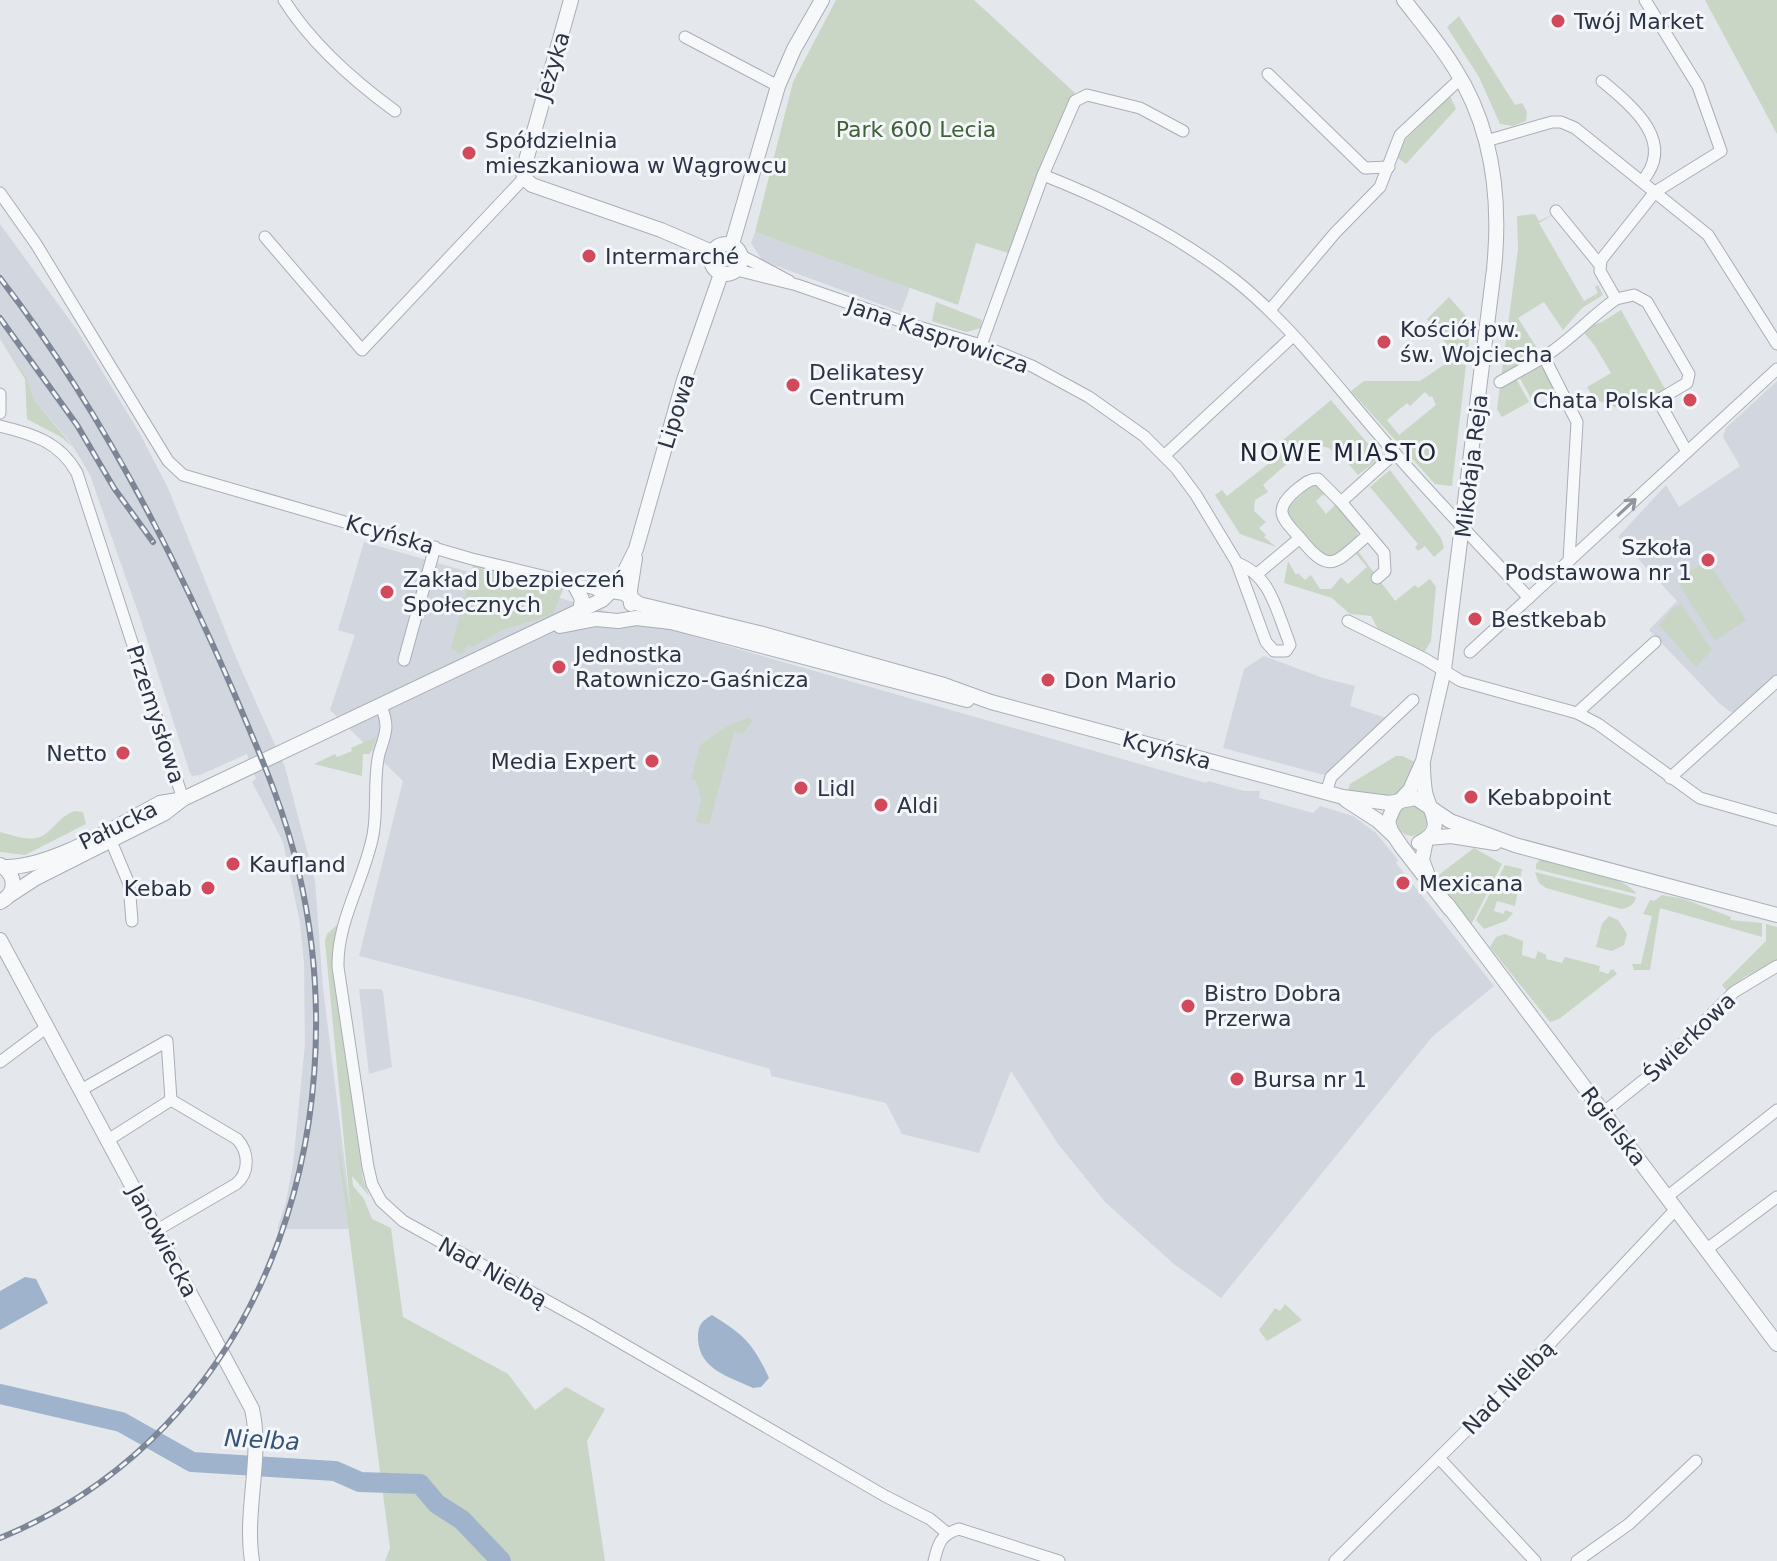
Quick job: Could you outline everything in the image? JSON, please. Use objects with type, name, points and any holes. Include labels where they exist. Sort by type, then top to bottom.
[{"type":"street","points":[[284,0],[296,18],[338,63],[395,111]]},
{"type":"street","name":"Jeżyka","points":[[524,178],[529,144],[571,0]]},
{"type":"street","name":"Mikołaja Reja","points":[[1401,800],[1410,790],[1423,761],[1444,670],[1497,235],[1495,182],[1486,141],[1461,78],[1404,0]]},
{"type":"street","points":[[1600,265],[1604,255],[1655,192],[1721,151],[1698,86],[1645,0]]},
{"type":"street","points":[[737,257],[722,244],[712,252],[711,263],[721,274],[731,274],[737,257],[778,86],[819,1]]},
{"type":"street","points":[[685,37],[778,86]]},
{"type":"street","points":[[1268,74],[1365,168],[1389,167]]},
{"type":"street","points":[[1270,310],[1335,233],[1380,187],[1400,135],[1461,78]]},
{"type":"street","points":[[1602,81],[1633,106],[1649,130],[1655,165],[1642,181]]},
{"type":"street","points":[[981,345],[1043,175],[1075,101],[1087,95],[1140,108],[1183,131]]},
{"type":"street","points":[[1486,141],[1561,122],[1575,128],[1708,235],[1777,344]]},
{"type":"street","points":[[1043,175],[1127,210],[1166,232],[1224,272],[1270,310],[1395,453],[1529,598]]},
{"type":"street","points":[[265,237],[362,350],[524,178],[532,185],[661,230],[712,252]]},
{"type":"street","name":"Kcyńska","points":[[0,193],[30,234],[168,461],[189,479],[595,589],[606,596]]},
{"type":"street","points":[[1556,211],[1600,265],[1616,299]]},
{"type":"street","name":"Jana Kasprowicza","points":[[737,257],[797,285],[926,330],[981,345],[1032,366],[1089,397],[1136,429],[1164,456],[1196,495],[1237,563],[1266,642],[1274,651],[1283,653],[1289,649],[1288,639],[1266,583],[1257,574]]},
{"type":"street","name":"Lipowa","points":[[630,599],[636,549],[684,380],[721,274]]},
{"type":"street","points":[[1500,382],[1570,340],[1591,317],[1616,299],[1634,295],[1647,302],[1689,374],[1687,383],[1658,400],[1687,452]]},
{"type":"street","points":[[1164,456],[1293,336]]},
{"type":"street","points":[[1544,357],[1577,422],[1569,561]]},
{"type":"street","points":[[1470,652],[1777,369]]},
{"type":"street","points":[[0,394],[0,413]]},
{"type":"street","name":"Przemysłowa","points":[[0,426],[49,442],[68,458],[77,473],[183,799],[547,628],[606,596]]},
{"type":"street","points":[[1341,502],[1395,453]]},
{"type":"street","points":[[1368,535],[1337,561],[1328,563],[1318,559],[1283,518],[1281,509],[1285,500],[1308,481],[1318,479],[1341,502],[1384,553],[1385,571],[1377,578]]},
{"type":"street","points":[[1237,563],[1257,574],[1300,538]]},
{"type":"street","points":[[404,660],[435,547]]},
{"type":"street","name":"Lipowa","points":[[606,596],[619,583],[636,549]]},
{"type":"street","points":[[574,584],[582,599],[580,612]]},
{"type":"street","points":[[624,593],[630,599],[632,607],[625,618],[618,621],[607,619],[601,608],[606,596],[624,593]]},
{"type":"street","name":"Kcyńska","points":[[630,599],[1326,793],[1389,803],[1401,800]]},
{"type":"street","name":"Kcyńska","points":[[625,618],[687,626],[941,695],[991,702]]},
{"type":"street","name":"Przemysłowa","points":[[547,628],[607,619]]},
{"type":"street","points":[[1348,621],[1461,681],[1577,713],[1598,724],[1700,798],[1777,820]]},
{"type":"street","points":[[1577,713],[1655,642]]},
{"type":"street","points":[[1670,778],[1777,681]]},
{"type":"street","points":[[1326,793],[1331,777],[1413,700]]},
{"type":"street","name":"Nad Nielbą","points":[[381,706],[387,727],[379,755],[375,827],[340,930],[337,948],[368,1167],[381,1201],[403,1221],[433,1239],[587,1323],[930,1519],[947,1533],[959,1529],[968,1531],[1059,1561]]},
{"type":"street","name":"Mikołaja Reja","points":[[1423,761],[1430,806]]},
{"type":"street","name":"Kcyńska","points":[[1343,797],[1377,820],[1395,837]]},
{"type":"street","points":[[1515,845],[1451,836],[1411,845],[1395,837],[1389,826],[1389,816],[1401,800],[1416,798],[1450,821],[1515,845],[1777,915]]},
{"type":"street","name":"Pałucka","points":[[5,899],[36,878],[165,813],[183,799]]},
{"type":"street","name":"Pałucka","points":[[2,866],[30,866],[49,859],[160,803],[183,799]]},
{"type":"street","points":[[1427,839],[1435,822],[1430,806]]},
{"type":"street","name":"Rgielska","points":[[1395,837],[1777,1344]]},
{"type":"street","name":"Rgielska","points":[[1427,839],[1422,853],[1424,867],[1450,909]]},
{"type":"street","points":[[111,841],[129,884],[132,921]]},
{"type":"street","points":[[0,917],[13,879],[2,866]]},
{"type":"street","name":"Janowiecka","points":[[0,940],[252,1409],[255,1425],[249,1539],[252,1561]]},
{"type":"street","name":"Świerkowa","points":[[1604,1112],[1647,1078],[1734,992],[1777,966]]},
{"type":"street","points":[[0,1062],[47,1027]]},
{"type":"street","points":[[81,1090],[167,1041],[171,1100]]},
{"type":"street","points":[[108,1140],[171,1100]]},
{"type":"street","points":[[157,1230],[236,1184],[243,1178],[246,1166],[244,1147],[237,1139],[171,1100]]},
{"type":"street","name":"Nad Nielbą","points":[[1335,1561],[1439,1458],[1672,1202],[1777,1110]]},
{"type":"street","points":[[1707,1249],[1777,1197]]},
{"type":"street","points":[[1439,1458],[1535,1561]]},
{"type":"street","points":[[1577,1561],[1629,1524],[1696,1461]]},
{"type":"street","points":[[934,1561],[939,1542],[947,1533]]},
{"type":"shaded area","points":[[0,224],[77,330],[139,432],[168,488],[237,660],[285,767],[315,881],[323,988],[353,1229],[277,1229],[293,1164],[305,1044],[300,923],[283,842],[252,782],[256,779],[247,754],[200,775],[192,776],[190,773],[90,475],[71,443],[34,400],[27,378],[0,339]]},
{"type":"shaded area","points":[[755,232],[910,287],[901,312],[763,261],[751,243]]},
{"type":"shaded area","name":"Szkoła Podstawowa nr 1","points":[[1777,381],[1777,681],[1740,715],[1718,702],[1649,630],[1677,601],[1618,537],[1666,485],[1679,507],[1740,466],[1723,437],[1726,428]]},
{"type":"shaded area","points":[[364,542],[1206,783],[1260,791],[1259,798],[1313,813],[1320,806],[1353,816],[1376,833],[1398,860],[1396,863],[1494,986],[1432,1037],[1221,1298],[1174,1264],[1106,1203],[1058,1144],[1011,1071],[979,1153],[902,1134],[886,1103],[771,1076],[770,1069],[531,1000],[359,956],[403,781],[330,710],[355,635],[338,630]]},
{"type":"shaded area","points":[[1264,656],[1323,678],[1355,686],[1350,706],[1386,718],[1324,775],[1223,748],[1244,669]]},
{"type":"shaded area","points":[[359,989],[381,989],[383,992],[392,1067],[369,1074]]},
{"type":"green space","name":"Park 600 Lecia","points":[[836,0],[974,0],[1075,93],[1008,253],[976,243],[958,305],[755,232],[793,82]]},
{"type":"green space","points":[[1705,0],[1777,0],[1777,134]]},
{"type":"green space","points":[[1459,16],[1515,105],[1522,103],[1527,112],[1526,121],[1513,126],[1500,124],[1479,77],[1447,27]]},
{"type":"green space","points":[[1450,96],[1456,109],[1406,164],[1398,158],[1402,143]]},
{"type":"green space","points":[[1535,214],[1539,221],[1554,214],[1539,223],[1584,301],[1598,293],[1595,287],[1598,285],[1603,295],[1582,308],[1563,330],[1544,302],[1518,318],[1560,385],[1532,400],[1517,373],[1514,375],[1529,402],[1502,417],[1497,409],[1518,249],[1517,216]]},
{"type":"green space","points":[[1449,297],[1471,322],[1468,349],[1448,346],[1427,319]]},
{"type":"green space","points":[[936,302],[982,320],[981,328],[966,332],[932,321]]},
{"type":"green space","points":[[1621,310],[1665,389],[1625,411],[1594,399],[1587,387],[1611,373],[1581,329],[1602,322]]},
{"type":"green space","points":[[0,339],[27,378],[34,400],[74,448],[61,437],[27,419],[25,379]]},
{"type":"green space","points":[[1448,362],[1466,365],[1452,486],[1435,484],[1351,391],[1364,381],[1420,381]],"holes":[[[1425,392],[1436,405],[1399,435],[1387,420]]]},
{"type":"green space","points":[[1331,400],[1380,458],[1358,475],[1341,455],[1338,457],[1331,449],[1321,446],[1303,455],[1301,452],[1263,485],[1268,492],[1255,500],[1254,511],[1266,522],[1259,528],[1276,547],[1240,534],[1215,495],[1222,490],[1227,496],[1276,458],[1274,453],[1286,445],[1283,440]]},
{"type":"green space","points":[[1390,470],[1441,538],[1444,548],[1434,557],[1425,546],[1418,551],[1415,547],[1418,544],[1370,487]]},
{"type":"green space","points":[[1319,485],[1326,492],[1316,501],[1326,514],[1336,504],[1357,529],[1358,537],[1344,551],[1330,558],[1323,556],[1289,515],[1287,508],[1311,486]]},
{"type":"green space","points":[[1354,546],[1395,601],[1415,585],[1418,588],[1430,579],[1436,587],[1431,641],[1423,654],[1379,631],[1371,616],[1350,614],[1332,598],[1284,583],[1288,561],[1296,575],[1298,573],[1305,580],[1311,575],[1320,589],[1331,589],[1341,577],[1348,584],[1367,567],[1352,549]]},
{"type":"green space","points":[[1707,560],[1746,620],[1715,641],[1676,580]]},
{"type":"green space","points":[[474,562],[564,587],[553,614],[503,630],[472,647],[469,644],[464,649],[466,651],[459,654],[451,648]]},
{"type":"green space","points":[[1681,604],[1712,650],[1696,667],[1659,625],[1672,609]]},
{"type":"green space","points":[[749,717],[753,721],[742,734],[734,732],[709,825],[696,822],[701,800],[696,780],[691,779],[700,745],[726,727]]},
{"type":"green space","points":[[376,737],[370,754],[363,754],[362,776],[314,764],[335,754],[337,757],[352,751],[351,748]]},
{"type":"green space","points":[[1396,756],[1415,762],[1404,791],[1392,798],[1348,791],[1350,784]]},
{"type":"green space","points":[[1412,806],[1423,810],[1427,821],[1423,832],[1412,836],[1401,832],[1397,821],[1401,810]]},
{"type":"green space","points":[[74,811],[83,812],[86,824],[25,855],[0,852],[0,832],[38,838]]},
{"type":"green space","points":[[1474,848],[1502,864],[1471,925],[1436,877]]},
{"type":"green space","points":[[1540,860],[1608,876],[1636,894],[1536,869]]},
{"type":"green space","points":[[1505,865],[1522,869],[1515,906],[1497,901],[1494,911],[1513,913],[1506,921],[1484,929],[1476,920]]},
{"type":"green space","points":[[1535,872],[1636,897],[1631,905],[1621,909],[1546,888],[1539,883]]},
{"type":"green space","points":[[1662,895],[1684,899],[1731,917],[1730,920],[1762,923],[1762,937],[1660,908],[1650,970],[1634,970],[1632,964],[1641,964],[1652,916],[1643,914],[1650,900],[1654,901]]},
{"type":"green space","points":[[1609,916],[1618,920],[1627,934],[1624,945],[1612,951],[1596,947],[1602,924]]},
{"type":"green space","points":[[1766,924],[1777,927],[1777,960],[1743,978],[1727,991],[1722,985],[1766,941]]},
{"type":"green space","points":[[337,925],[332,958],[363,1179],[369,1196],[352,1176],[353,1186],[364,1199],[372,1219],[391,1228],[403,1317],[508,1374],[535,1410],[566,1387],[605,1409],[587,1441],[605,1561],[385,1561],[390,1548],[336,1133],[351,1214],[325,941],[327,934]]},
{"type":"green space","points":[[1505,934],[1523,941],[1522,955],[1535,959],[1538,951],[1546,955],[1546,959],[1562,963],[1565,957],[1600,966],[1599,971],[1608,974],[1611,969],[1617,974],[1559,1019],[1550,1022],[1490,947],[1496,937]]},
{"type":"green space","points":[[1285,1304],[1302,1320],[1267,1341],[1259,1330],[1275,1308],[1280,1311]]},
{"type":"water","points":[[25,1277],[36,1279],[48,1303],[0,1330],[0,1291]]},
{"type":"water","points":[[712,1315],[740,1334],[758,1356],[769,1378],[761,1387],[753,1388],[726,1376],[704,1359],[698,1331],[702,1322]]},
{"type":"waterway","name":"Nielba","points":[[0,1394],[121,1422],[192,1462],[335,1471],[360,1482],[420,1484],[437,1504],[462,1520],[501,1561]]},
{"type":"railway","points":[[0,278],[100,426],[158,531],[210,639],[279,804],[299,873],[314,972],[314,1072],[300,1170],[270,1263],[225,1349],[165,1426],[90,1489],[0,1538]]},
{"type":"railway","points":[[0,318],[77,425],[114,488],[153,542]]},
{"type":"place","name":"Twój Market","points":[[1558,21]]},
{"type":"place","name":"Spółdzielnia mieszkaniowa w Wągrowcu","points":[[469,153]]},
{"type":"place","name":"Intermarché","points":[[589,256]]},
{"type":"place","name":"Kościół pw. św. Wojciecha","points":[[1384,342]]},
{"type":"place","name":"Delikatesy Centrum","points":[[793,385]]},
{"type":"place","name":"Chata Polska","points":[[1690,400]]},
{"type":"place","name":"Szkoła Podstawowa nr 1","points":[[1708,560]]},
{"type":"place","name":"Zakład Ubezpieczeń Społecznych","points":[[387,592]]},
{"type":"place","name":"Bestkebab","points":[[1475,619]]},
{"type":"place","name":"Jednostka Ratowniczo-Gaśnicza","points":[[559,667]]},
{"type":"place","name":"Don Mario","points":[[1048,680]]},
{"type":"place","name":"Netto","points":[[123,753]]},
{"type":"place","name":"Media Expert","points":[[652,761]]},
{"type":"place","name":"Lidl","points":[[801,788]]},
{"type":"place","name":"Kebabpoint","points":[[1471,797]]},
{"type":"place","name":"Aldi","points":[[881,805]]},
{"type":"place","name":"Kaufland","points":[[233,864]]},
{"type":"place","name":"Mexicana","points":[[1403,883]]},
{"type":"place","name":"Kebab","points":[[208,888]]},
{"type":"place","name":"Bistro Dobra Przerwa","points":[[1188,1006]]},
{"type":"place","name":"Bursa nr 1","points":[[1237,1079]]},
{"type":"district","name":"NOWE MIASTO","points":[[1339,453]]}]
